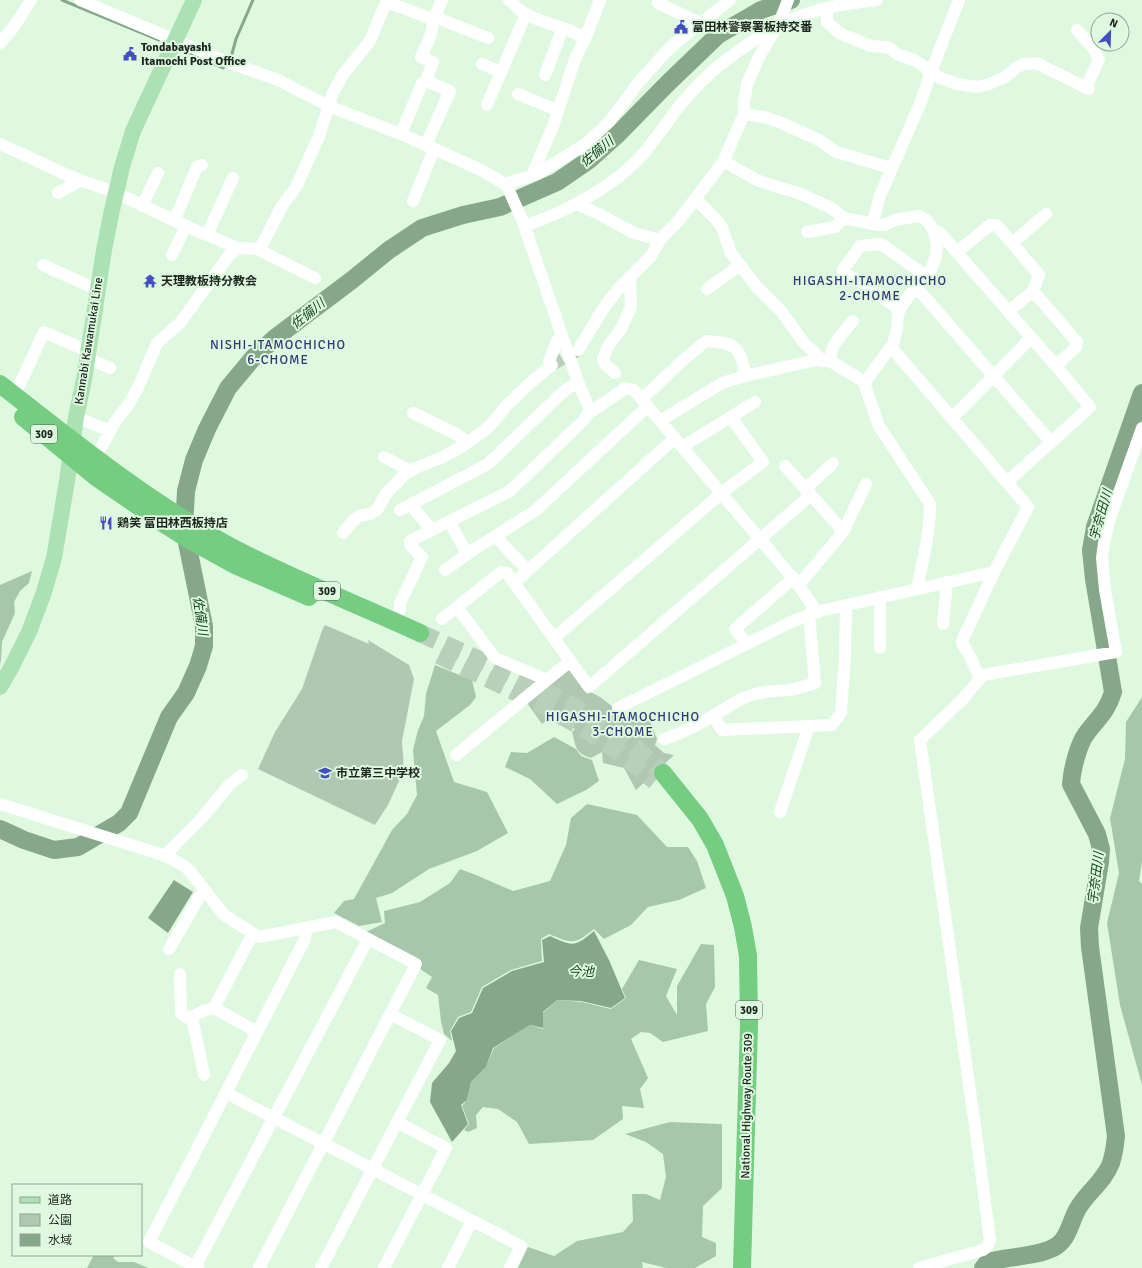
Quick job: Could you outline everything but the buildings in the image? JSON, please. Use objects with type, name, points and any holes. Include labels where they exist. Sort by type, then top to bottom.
[{"type":"highway","name":"309","points":[[0,384],[72,448],[96,478],[140,499]]},
{"type":"highway","name":"309","points":[[0,399],[72,448],[95,456],[140,499],[186,538],[236,557],[418,638]]},
{"type":"highway","name":"National Highway Route 309","points":[[730,1268],[737,981],[735,952],[726,906],[704,847],[692,827],[673,801],[659,777],[700,819],[715,845],[735,896],[743,927],[748,956],[749,1024],[742,1268]]},
{"type":"main road","name":"Kannabi Kawamukai Line","points":[[0,687],[29,632],[49,576],[58,541],[76,417],[88,355],[104,250],[116,193],[133,131],[194,0]]},
{"type":"street","points":[[0,43],[31,0]]},
{"type":"street","points":[[80,0],[222,60],[278,80],[329,106],[401,134],[483,171],[506,185],[523,223],[578,382],[589,408],[591,409]]},
{"type":"street","points":[[401,134],[422,83],[426,81],[433,62],[421,57],[432,33],[433,19],[442,0]]},
{"type":"street","points":[[509,0],[526,14],[580,35],[585,39]]},
{"type":"street","points":[[532,176],[553,126],[575,59],[585,39],[600,0]]},
{"type":"street","points":[[506,185],[545,170],[586,144],[610,121],[653,66],[679,40],[730,0]]},
{"type":"street","points":[[578,350],[605,306],[619,288],[651,256],[660,240],[696,199],[723,161],[744,114],[747,84],[759,57],[775,30],[788,0]]},
{"type":"street","points":[[523,223],[551,216],[576,204],[609,183],[631,166],[653,142],[684,100],[706,78],[757,38],[810,12],[878,0]]},
{"type":"street","points":[[873,224],[879,198],[920,104],[959,0]]},
{"type":"street","points":[[260,249],[282,206],[296,187],[319,136],[333,93],[342,76],[370,41],[387,1],[433,19],[437,18],[488,38]]},
{"type":"street","points":[[775,30],[793,27],[804,20],[858,8],[864,2]]},
{"type":"street","points":[[658,3],[700,23]]},
{"type":"street","points":[[487,105],[526,14]]},
{"type":"street","points":[[827,14],[827,22],[839,33],[871,46],[886,47],[897,54],[916,62],[940,78],[977,87],[1004,78],[1016,68],[1024,64],[1036,62],[1088,89],[1099,59],[1093,48],[1077,30]]},
{"type":"street","points":[[545,75],[563,28]]},
{"type":"street","points":[[482,64],[501,72]]},
{"type":"street","points":[[413,201],[450,91],[426,81]]},
{"type":"street","points":[[518,94],[557,110]]},
{"type":"street","points":[[744,114],[764,117],[779,122],[819,140],[836,152],[891,168]]},
{"type":"street","points":[[0,144],[81,180],[116,193],[174,221],[238,248],[260,249],[261,251],[315,278]]},
{"type":"street","points":[[723,161],[759,181],[801,194],[827,206],[844,218],[884,225],[895,220],[919,216],[926,220],[932,227],[936,240],[936,256],[932,267],[902,305],[893,344],[865,382],[866,389],[880,426],[930,504],[925,554],[917,589]]},
{"type":"street","points":[[174,221],[197,167],[202,165]]},
{"type":"street","points":[[142,206],[158,173]]},
{"type":"street","points":[[207,235],[233,178]]},
{"type":"street","points":[[58,193],[81,180]]},
{"type":"street","points":[[696,199],[721,225],[731,253],[756,286],[781,311],[804,343],[826,361],[865,382]]},
{"type":"street","points":[[576,204],[597,213],[634,233],[660,240]]},
{"type":"street","points":[[1012,243],[1046,214]]},
{"type":"street","points":[[807,232],[834,227],[844,218]]},
{"type":"street","points":[[957,252],[990,225],[996,225],[1012,243],[1039,275],[1033,291],[1008,312]]},
{"type":"street","points":[[172,255],[186,226]]},
{"type":"street","points":[[934,232],[939,232],[957,252],[1056,366],[1090,408],[1007,482]]},
{"type":"street","points":[[900,309],[858,280],[844,274],[843,270],[860,246],[881,244],[926,276]]},
{"type":"street","points":[[95,456],[121,413],[129,404],[140,383],[156,343],[180,323],[230,254],[238,248]]},
{"type":"street","points":[[43,265],[98,290]]},
{"type":"street","points":[[707,289],[740,265]]},
{"type":"street","points":[[615,373],[605,364],[604,354],[621,329],[631,307],[630,277]]},
{"type":"street","points":[[916,287],[1051,442]]},
{"type":"street","points":[[1033,291],[1077,342],[1076,348],[1056,366]]},
{"type":"street","points":[[826,361],[836,343],[853,321]]},
{"type":"street","points":[[18,386],[44,332],[110,368]]},
{"type":"street","points":[[343,533],[359,516],[370,514],[377,510],[386,494],[411,470],[443,457],[489,427],[507,405],[552,365],[549,361],[562,334]]},
{"type":"street","points":[[952,418],[1031,338]]},
{"type":"street","points":[[445,570],[467,554],[535,511],[645,402],[682,361],[706,341],[721,342],[733,345],[740,353],[745,376]]},
{"type":"street","points":[[891,347],[1028,507],[994,572],[962,643],[981,676]]},
{"type":"street","points":[[660,421],[722,383],[745,376],[816,360],[826,361]]},
{"type":"street","points":[[400,510],[488,464],[564,391],[578,382]]},
{"type":"street","points":[[591,409],[594,410],[625,388],[634,390],[796,582],[813,607],[809,615],[815,683],[801,688],[752,695],[738,700],[713,716],[664,739]]},
{"type":"street","points":[[514,583],[679,442],[731,417],[755,402]]},
{"type":"street","points":[[400,610],[400,603],[422,557],[411,546],[410,541],[510,491],[584,420],[591,409]]},
{"type":"street","points":[[413,413],[458,435],[467,442]]},
{"type":"street","points":[[76,417],[110,431]]},
{"type":"street","points":[[554,638],[721,493],[763,462],[731,417]]},
{"type":"street","points":[[919,1268],[983,1250],[989,1244],[976,1126],[920,740],[962,700],[983,675],[1116,652],[1105,590],[1102,558],[1110,518],[1142,428]]},
{"type":"street","points":[[384,457],[411,470]]},
{"type":"street","points":[[442,619],[501,572],[507,573],[589,687],[760,539],[808,492],[833,463]]},
{"type":"street","points":[[785,466],[843,531]]},
{"type":"street","points":[[747,644],[735,629],[789,582],[802,581],[843,531],[866,484]]},
{"type":"street","points":[[412,504],[415,510],[432,530]]},
{"type":"street","points":[[449,521],[467,554]]},
{"type":"street","points":[[495,536],[528,571]]},
{"type":"street","points":[[618,708],[793,621],[809,615],[880,597],[994,572]]},
{"type":"street","points":[[943,624],[947,582]]},
{"type":"street","points":[[880,597],[880,648]]},
{"type":"street","points":[[713,716],[722,730],[832,725],[841,712],[845,657],[846,605]]},
{"type":"street","points":[[457,607],[495,658],[547,680]]},
{"type":"street","points":[[456,755],[570,660]]},
{"type":"street","points":[[780,812],[809,726]]},
{"type":"street","points":[[164,856],[201,819],[230,784],[242,775]]},
{"type":"street","points":[[0,804],[120,841],[174,860],[186,867],[224,915],[259,937],[336,922],[416,964],[258,1268]]},
{"type":"street","points":[[169,949],[204,890]]},
{"type":"street","points":[[306,928],[306,939],[148,1242],[196,1267],[368,939]]},
{"type":"street","points":[[214,1008],[253,933]]},
{"type":"street","points":[[180,974],[181,1013],[188,1018],[214,1008],[258,1032]]},
{"type":"street","points":[[321,1268],[440,1040],[390,1014]]},
{"type":"street","points":[[192,1017],[204,1075]]},
{"type":"street","points":[[226,1093],[521,1246],[510,1268]]},
{"type":"street","points":[[384,1268],[446,1148],[397,1122]]},
{"type":"street","points":[[448,1268],[472,1221]]},
{"type":"green space","points":[[325,625],[369,644],[368,640],[409,665],[414,679],[402,741],[404,770],[388,805],[375,825],[258,769],[275,732],[302,689]]},
{"type":"green space","points":[[569,670],[587,694],[591,692],[600,697],[630,720],[649,718],[657,739],[655,745],[664,753],[674,755],[636,790],[624,768],[603,763],[602,752],[591,758],[579,752],[574,742],[572,732],[575,729],[553,716],[542,724],[527,703]]},
{"type":"shaded area","points":[[32,571],[29,583],[20,591],[14,602],[15,613],[2,642],[0,664],[0,585]]},
{"type":"shaded area","points":[[435,665],[472,680],[476,697],[470,705],[436,731],[454,782],[487,792],[508,833],[477,851],[429,869],[392,893],[376,898],[382,922],[359,926],[334,913],[344,901],[354,899],[392,830],[407,814],[417,795],[413,750],[418,730],[424,716],[426,694]]},
{"type":"shaded area","points":[[1142,697],[1142,862],[1139,881],[1142,884],[1142,1085],[1120,1005],[1107,923],[1119,873],[1110,818],[1125,759],[1126,722]]},
{"type":"shaded area","points":[[554,737],[576,749],[581,756],[592,760],[599,781],[586,790],[557,804],[530,779],[505,767],[511,752],[527,753]]},
{"type":"shaded area","points":[[587,804],[637,815],[667,847],[688,847],[697,861],[706,888],[679,900],[648,907],[631,925],[604,939],[594,929],[582,938],[573,941],[563,940],[549,934],[541,939],[542,961],[511,970],[482,987],[471,1012],[458,1017],[450,1031],[452,1041],[444,1034],[438,995],[426,988],[432,977],[366,932],[385,923],[384,911],[420,902],[450,883],[460,869],[513,891],[550,881],[566,845],[571,818]]},
{"type":"shaded area","points":[[701,944],[714,945],[715,987],[706,1004],[708,1031],[663,1042],[650,1033],[641,1032],[631,1039],[648,1078],[640,1089],[644,1108],[622,1106],[623,1119],[593,1140],[529,1144],[517,1122],[498,1109],[483,1107],[476,1115],[477,1128],[468,1132],[464,1130],[469,1124],[462,1106],[467,1100],[471,1082],[486,1067],[494,1048],[530,1025],[543,1029],[543,1013],[557,1000],[582,1002],[611,1009],[626,998],[622,989],[639,960],[677,969],[666,996],[677,1015],[677,986]]},
{"type":"shaded area","points":[[670,1122],[722,1124],[722,1188],[703,1206],[702,1237],[716,1243],[716,1256],[695,1268],[666,1268],[642,1262],[643,1268],[518,1268],[528,1247],[554,1256],[577,1241],[623,1232],[633,1221],[632,1194],[646,1194],[660,1200],[666,1177],[663,1154],[646,1142],[625,1134]]},
{"type":"shaded area","points":[[93,1256],[114,1256],[113,1258],[118,1262],[134,1262],[148,1268],[87,1268]]},
{"type":"water","points":[[174,880],[193,892],[168,933],[148,918]]},
{"type":"water","name":"今池","points":[[594,931],[609,960],[625,998],[611,1008],[581,1001],[557,1000],[543,1012],[543,1028],[530,1025],[493,1048],[486,1067],[471,1082],[467,1100],[461,1105],[468,1124],[452,1142],[430,1102],[432,1083],[449,1063],[456,1051],[451,1031],[459,1018],[472,1013],[483,988],[512,971],[544,962],[542,940],[550,936],[563,942],[573,944],[582,940]]},
{"type":"waterway","points":[[62,0],[159,40]]},
{"type":"waterway","points":[[230,61],[236,39],[253,0]]},
{"type":"waterway","name":"佐備川","points":[[0,829],[24,840],[54,850],[78,847],[119,823],[129,813],[169,717],[186,693],[198,666],[204,646],[204,626],[184,528],[186,491],[194,460],[207,429],[228,388],[253,358],[275,338],[389,250],[422,228],[463,215],[500,207],[557,182],[589,160],[618,134],[718,35],[761,10],[791,0]]},
{"type":"waterway","points":[[177,47],[223,68],[226,65]]},
{"type":"waterway","name":"宇奈田川","points":[[983,1268],[988,1262],[1031,1255],[1047,1251],[1058,1245],[1068,1231],[1077,1210],[1108,1170],[1114,1150],[1116,1136],[1090,947],[1089,928],[1101,849],[1097,834],[1071,784],[1074,765],[1080,744],[1105,710],[1113,692],[1094,579],[1091,550],[1095,527],[1142,393]]},
{"type":"waterway","points":[[1001,1258],[1003,1268]]},
{"type":"tunnel","points":[[552,365],[577,351]]},
{"type":"tunnel","points":[[420,633],[539,688],[585,713],[622,737],[663,773]]},
{"type":"tunnel","points":[[439,655],[516,692],[573,722],[608,744],[655,781]]},
{"type":"place","name":"富田林警察署板持交番","points":[[681,27]]},
{"type":"place","name":"Tondabayashi Itamochi Post Office","points":[[130,54]]},
{"type":"place","name":"天理教板持分教会","points":[[150,281]]},
{"type":"place","name":"鶏笑 富田林西板持店","points":[[106,523]]},
{"type":"place","name":"市立第三中学校","points":[[325,773]]},
{"type":"district","name":"HIGASHI-ITAMOCHICHO 2-CHOME","points":[[870,288]]},
{"type":"district","name":"NISHI-ITAMOCHICHO 6-CHOME","points":[[278,352]]},
{"type":"district","name":"HIGASHI-ITAMOCHICHO 3-CHOME","points":[[623,724]]}]
